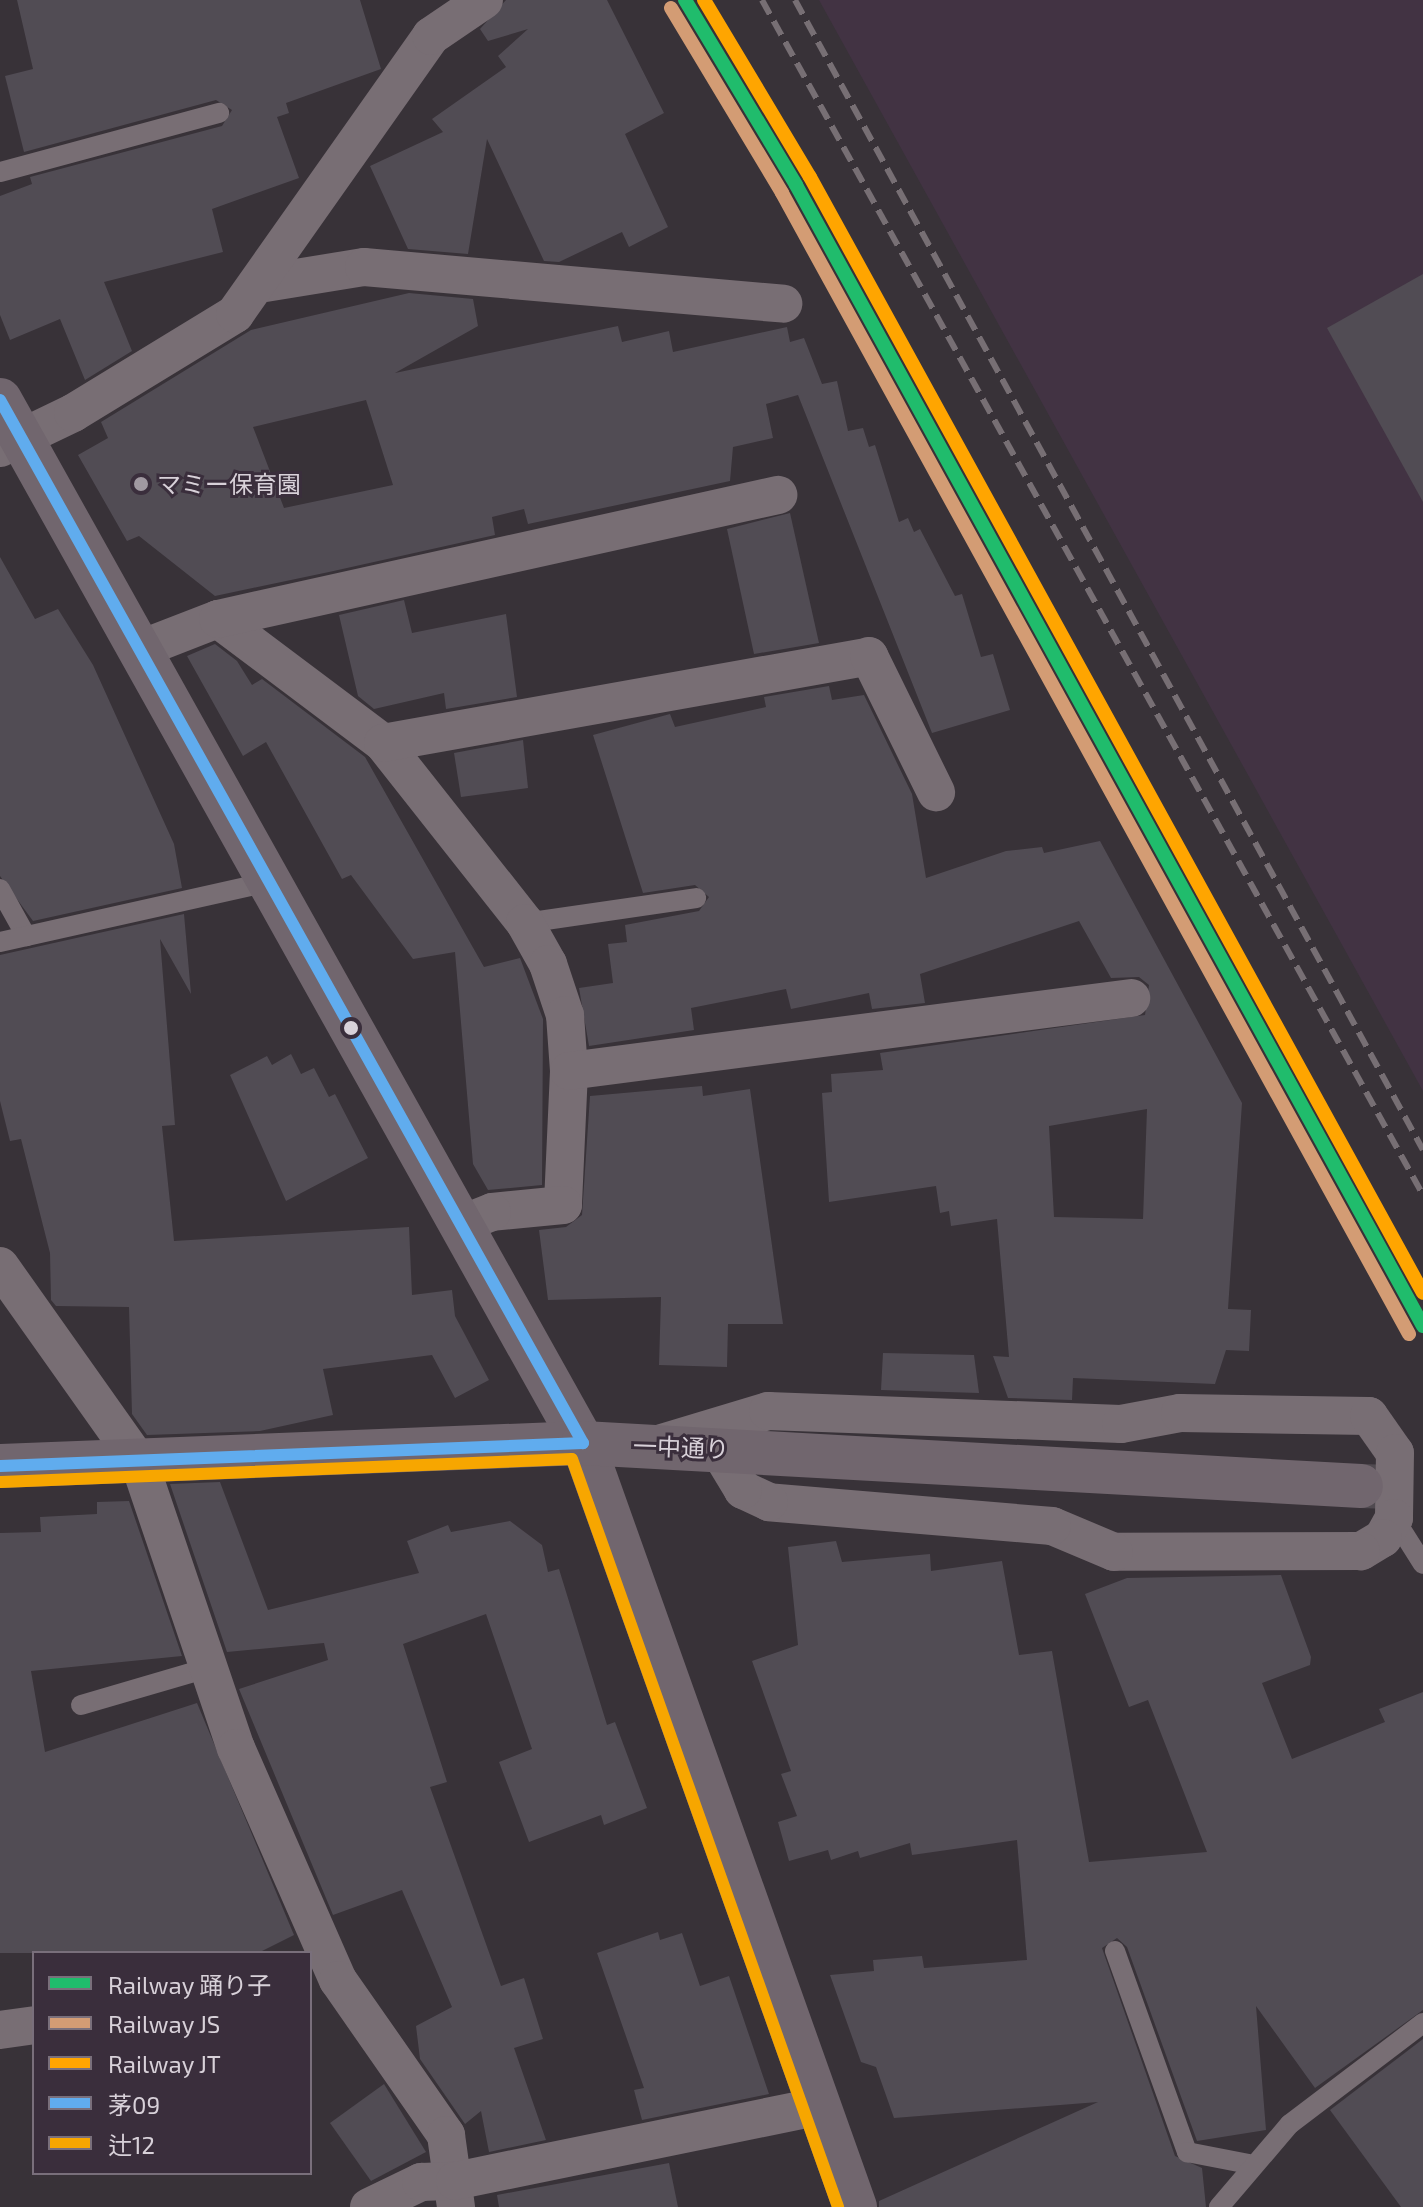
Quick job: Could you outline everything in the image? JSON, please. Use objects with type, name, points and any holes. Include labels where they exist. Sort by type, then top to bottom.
[{"type":"street","points":[[10,443],[235,314],[431,36],[484,0]]},
{"type":"street","points":[[259,284],[364,267],[783,304]]},
{"type":"street","points":[[0,400],[10,443],[138,650],[272,881],[583,1443],[855,2207]]},
{"type":"street","points":[[138,650],[218,619],[778,495]]},
{"type":"street","points":[[218,619],[383,743],[525,923],[565,1015],[569,1071],[563,1205],[492,1212],[462,1224]]},
{"type":"street","points":[[383,743],[869,656],[936,792]]},
{"type":"street","points":[[569,1071],[1131,998]]},
{"type":"street","points":[[0,1266],[139,1462],[236,1748],[324,1982],[446,2135],[456,2194]]},
{"type":"street","points":[[655,1445],[768,1411],[1121,1424],[1180,1413],[1369,1416],[1395,1453],[1394,1518],[1383,1538],[1361,1551],[1114,1552],[1052,1526],[769,1502],[743,1490],[717,1447]]},
{"type":"street","name":"一中通り","points":[[0,1466],[583,1443],[717,1447],[1361,1486]]},
{"type":"street","points":[[0,2030],[32,2025]]},
{"type":"street","points":[[369,2207],[421,2182],[456,2194],[817,2107]]},
{"type":"lane","points":[[0,172],[219,113]]},
{"type":"lane","points":[[0,942],[272,881]]},
{"type":"lane","points":[[0,889],[26,936]]},
{"type":"lane","points":[[525,923],[696,898]]},
{"type":"lane","points":[[1394,1518],[1423,1564]]},
{"type":"lane","points":[[81,1705],[211,1667]]},
{"type":"lane","points":[[1115,1951],[1187,2152],[1249,2164]]},
{"type":"lane","points":[[1219,2207],[1249,2164],[1423,2023]]},
{"type":"shaded area","points":[[819,0],[1423,0],[1423,1091]]},
{"type":"building","points":[[17,0],[360,0],[381,69],[286,103],[289,113],[277,117],[299,178],[212,209],[223,252],[104,282],[132,351],[85,380],[60,319],[10,340],[0,315],[0,196],[32,184],[30,177],[222,126],[232,110],[216,100],[24,152],[5,76],[33,69]]},
{"type":"building","points":[[506,0],[607,0],[664,113],[625,134],[668,227],[629,247],[622,232],[559,262],[544,261],[487,139],[468,254],[408,249],[370,166],[443,132],[432,119],[506,67],[498,56],[528,29],[488,41],[480,29]]},
{"type":"building","points":[[1423,274],[1423,502],[1327,328]]},
{"type":"building","points":[[409,293],[473,299],[478,326],[395,373],[618,326],[622,342],[669,331],[673,352],[787,327],[790,342],[804,338],[822,384],[837,381],[848,431],[863,428],[869,447],[875,445],[899,522],[908,518],[914,532],[920,529],[955,596],[962,594],[981,657],[993,654],[1010,710],[932,733],[798,395],[766,404],[773,438],[733,447],[730,481],[528,524],[524,509],[492,517],[495,535],[215,596],[139,536],[127,541],[78,455],[108,438],[101,422],[251,330]],"holes":[[[366,400],[393,485],[284,508],[253,427]]]},
{"type":"building","points":[[790,513],[819,643],[754,654],[727,529]]},
{"type":"building","points":[[0,557],[35,619],[58,609],[93,665],[174,844],[182,888],[33,921],[0,876]]},
{"type":"building","points":[[404,600],[412,633],[506,614],[517,697],[446,709],[444,693],[374,709],[358,696],[339,615]]},
{"type":"building","points":[[215,644],[237,661],[252,685],[262,679],[365,757],[484,967],[520,958],[543,1019],[542,1185],[488,1190],[473,1164],[455,952],[413,959],[351,875],[342,879],[266,742],[243,756],[187,656]]},
{"type":"building","points":[[829,686],[832,700],[864,695],[912,794],[926,878],[1006,851],[1042,847],[1044,853],[1100,841],[1242,1103],[1228,1309],[1251,1310],[1249,1351],[1226,1350],[1215,1384],[1073,1378],[1072,1400],[1008,1398],[993,1356],[1009,1357],[997,1219],[951,1226],[949,1211],[940,1213],[936,1186],[829,1202],[822,1093],[832,1092],[831,1074],[883,1070],[880,1053],[1145,1015],[1149,985],[1139,977],[1111,978],[1079,921],[920,974],[925,1003],[872,1009],[869,993],[791,1009],[786,989],[691,1008],[694,1030],[589,1046],[579,988],[613,983],[608,944],[627,942],[625,925],[699,911],[709,897],[695,885],[643,893],[593,735],[670,714],[675,727],[766,707],[764,697]],"holes":[[[1147,1109],[1143,1219],[1054,1217],[1049,1126]]]},
{"type":"building","points":[[523,740],[528,788],[461,797],[454,753]]},
{"type":"building","points":[[184,914],[191,994],[160,939],[175,1125],[162,1126],[174,1241],[409,1227],[412,1295],[452,1290],[455,1316],[489,1380],[455,1398],[432,1355],[323,1369],[333,1415],[260,1431],[147,1435],[132,1414],[129,1307],[56,1306],[51,1300],[50,1253],[21,1139],[10,1141],[0,1101],[0,955]]},
{"type":"building","points":[[291,1054],[301,1074],[314,1068],[329,1097],[335,1094],[368,1158],[286,1201],[230,1075],[267,1056],[272,1065]]},
{"type":"building","points":[[702,1086],[703,1096],[750,1089],[783,1324],[728,1324],[727,1367],[659,1365],[661,1297],[548,1300],[539,1230],[566,1227],[582,1215],[590,1096]]},
{"type":"building","points":[[883,1353],[974,1355],[979,1393],[881,1390]]},
{"type":"building","points":[[220,1482],[268,1610],[419,1573],[407,1541],[448,1525],[451,1532],[510,1521],[542,1545],[548,1572],[559,1569],[607,1725],[615,1722],[647,1808],[604,1825],[601,1815],[529,1842],[499,1762],[532,1749],[486,1614],[403,1644],[447,1782],[430,1787],[501,1986],[524,1978],[543,2039],[514,2048],[546,2140],[489,2152],[481,2111],[465,2124],[420,2059],[416,2026],[452,2007],[402,1890],[333,1915],[239,1689],[328,1660],[324,1643],[227,1652],[170,1484]]},
{"type":"building","points":[[129,1501],[182,1656],[31,1671],[45,1752],[197,1703],[294,1935],[262,1951],[0,1953],[0,1533],[41,1532],[40,1517],[97,1514],[97,1502]]},
{"type":"building","points":[[836,1541],[842,1562],[930,1554],[931,1571],[1002,1561],[1019,1655],[1052,1651],[1089,1862],[1207,1852],[1148,1700],[1129,1707],[1085,1594],[1127,1578],[1281,1575],[1311,1657],[1310,1665],[1262,1683],[1292,1759],[1385,1722],[1379,1709],[1423,1692],[1423,2010],[1315,2088],[1256,2006],[1266,2130],[1197,2141],[1127,1947],[1117,1938],[1102,1948],[1175,2156],[1202,2168],[1206,2207],[879,2207],[879,2201],[1098,2102],[894,2118],[876,2067],[861,2062],[830,1975],[874,1971],[873,1960],[922,1956],[924,1968],[1027,1960],[1017,1840],[912,1855],[910,1843],[860,1858],[858,1851],[831,1860],[828,1850],[789,1861],[778,1822],[797,1816],[781,1774],[791,1771],[752,1661],[798,1645],[788,1547]]},
{"type":"building","points":[[658,1932],[660,1940],[682,1933],[700,1986],[729,1976],[769,2094],[642,2120],[634,2090],[644,2088],[597,1953]]},
{"type":"building","points":[[1423,2039],[1423,2207],[1401,2207],[1330,2110]]},
{"type":"building","points":[[384,2084],[426,2152],[371,2181],[330,2123]]},
{"type":"building","points":[[669,2163],[678,2207],[499,2207],[497,2195]]},
{"type":"tunnel","points":[[1361,1486],[1423,1488]]},
{"type":"railway","points":[[762,0],[1423,1195]]},
{"type":"railway","points":[[795,0],[1423,1150]]},
{"type":"rail line","name":"踊り子","points":[[685,0],[796,185],[1423,1326]]},
{"type":"rail line","name":"JT","points":[[704,0],[810,177],[1423,1293]]},
{"type":"rail line","name":"JS","points":[[671,8],[782,193],[1409,1334]]},
{"type":"transit line","name":"茅09","points":[[0,400],[583,1443],[0,1466]]},
{"type":"transit line","name":"辻12","points":[[1,1482],[572,1459],[838,2207]]},
{"type":"place","name":"マミー保育園","points":[[141,484]]}]
